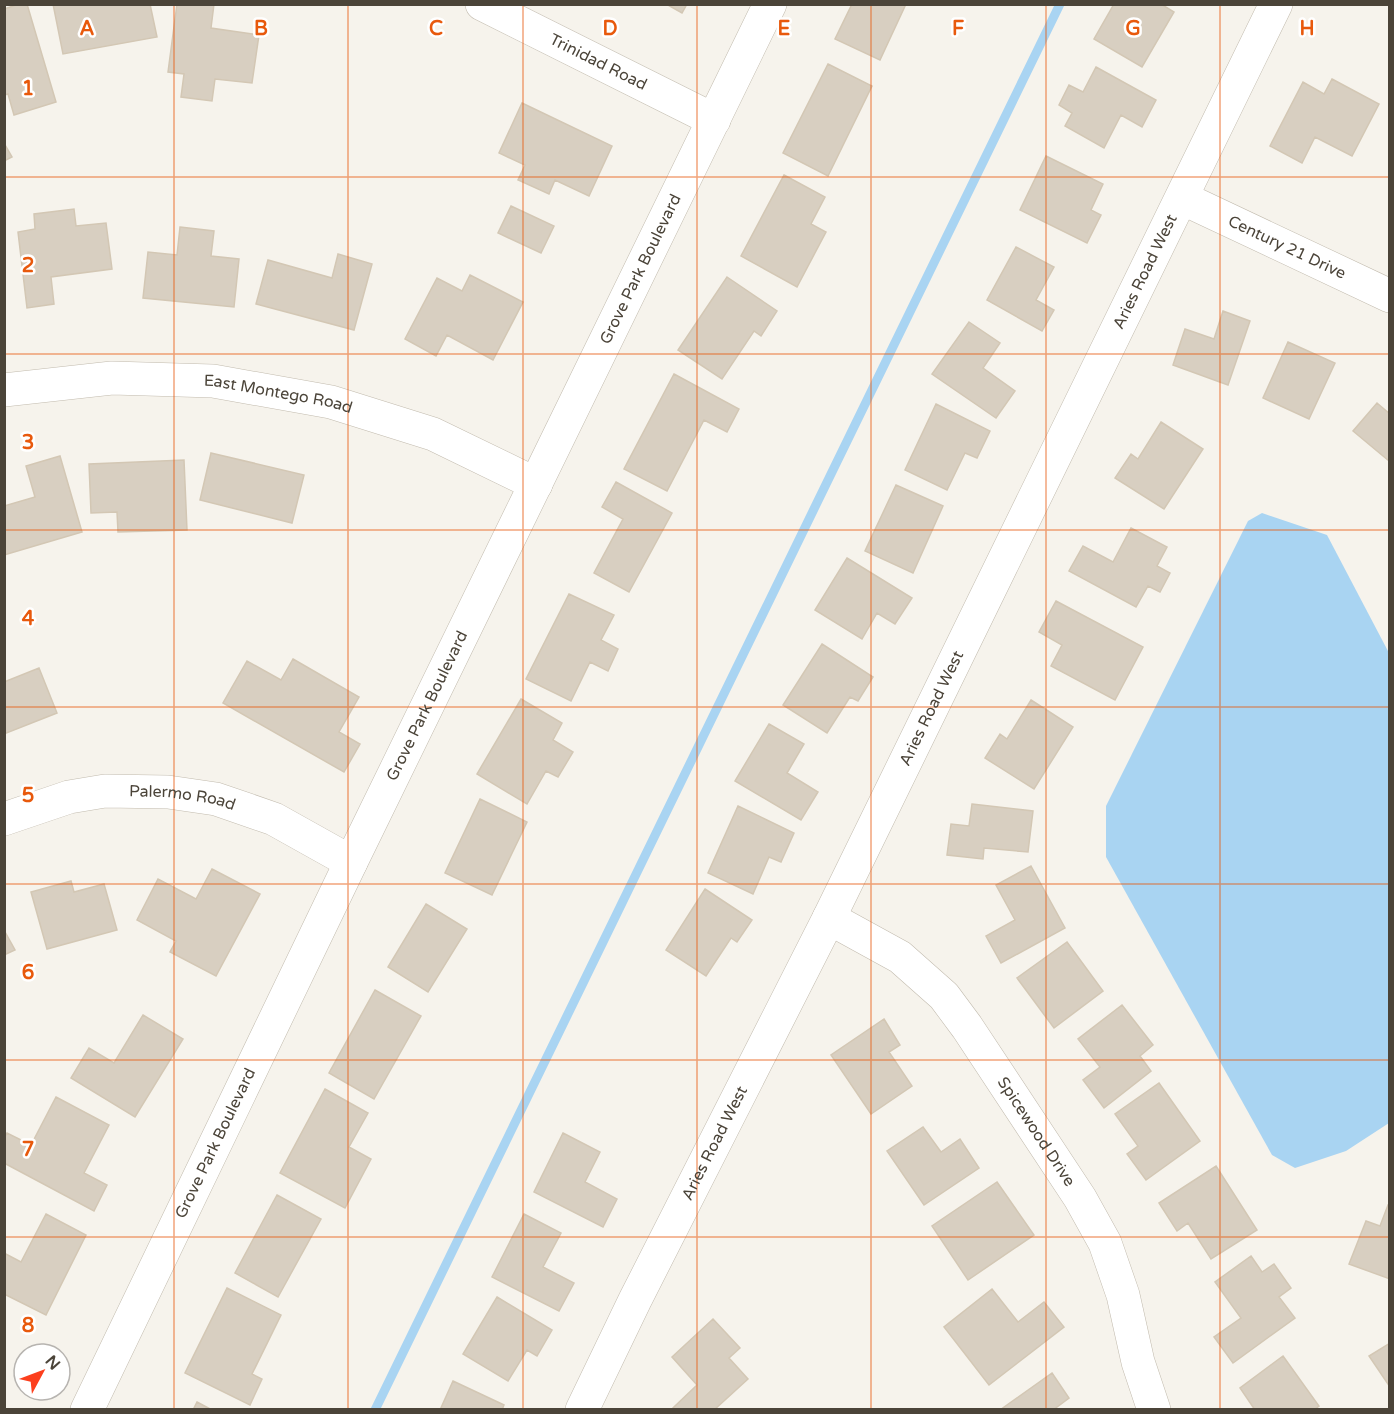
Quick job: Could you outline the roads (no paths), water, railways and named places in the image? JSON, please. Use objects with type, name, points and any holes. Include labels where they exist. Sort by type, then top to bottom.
[{"type":"street","name":"Trinidad Road","points":[[482,4],[714,120]]},
{"type":"street","name":"Grove Park Boulevard","points":[[87,1410],[351,862],[770,4]]},
{"type":"street","name":"Aries Road West","points":[[582,1410],[635,1300],[829,918],[1276,4]]},
{"type":"street","name":"Century 21 Drive","points":[[1182,198],[1389,296]]},
{"type":"street","name":"East Montego Road","points":[[4,390],[112,378],[213,381],[321,400],[433,434],[536,484]]},
{"type":"street","name":"Palermo Road","points":[[4,819],[69,797],[105,791],[168,792],[216,799],[274,819],[351,862]]},
{"type":"street","name":"Spicewood Drive","points":[[829,918],[900,957],[944,996],[1080,1198],[1105,1243],[1123,1295],[1138,1362],[1154,1410]]},
{"type":"water","points":[[1262,513],[1327,535],[1389,653],[1389,1123],[1346,1151],[1295,1168],[1272,1155],[1106,857],[1106,806],[1248,521]]},
{"type":"waterway","points":[[375,1410],[1060,4]]}]
